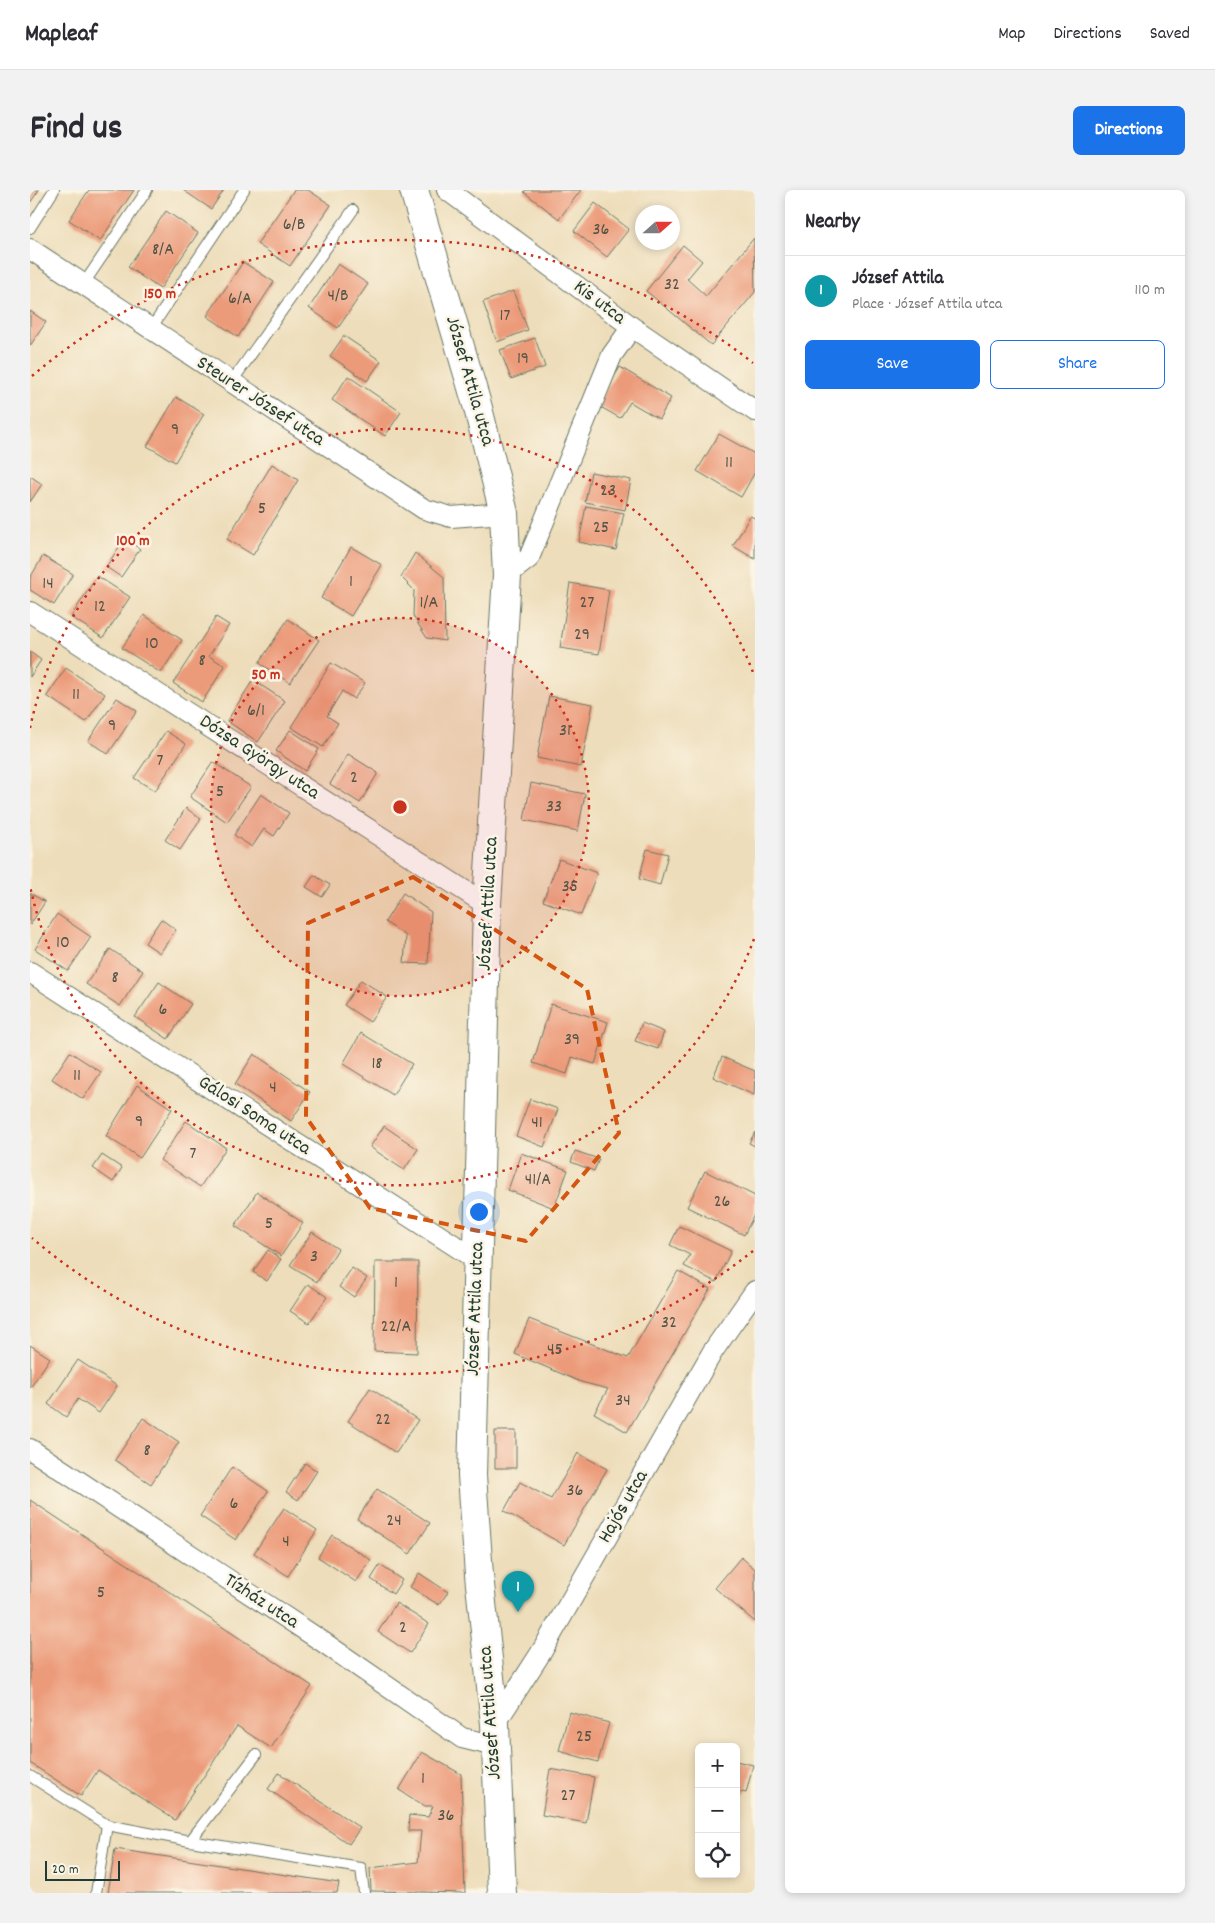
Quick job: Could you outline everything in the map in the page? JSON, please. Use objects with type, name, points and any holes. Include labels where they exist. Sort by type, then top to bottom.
[{"type":"street","name":"József Attila utca","points":[[414,190],[478,408],[504,513],[507,575],[488,905],[472,1475],[479,1575],[495,1735],[502,1893]]},
{"type":"street","name":"Kis utca","points":[[447,190],[632,327],[755,410]]},
{"type":"street","name":"Steurer József utca","points":[[30,249],[150,330],[424,509],[451,517],[504,513]]},
{"type":"street","points":[[507,575],[529,558],[612,355],[632,327]]},
{"type":"street","name":"Dózsa György utca","points":[[30,612],[488,905]]},
{"type":"street","name":"Gálosi Soma utca","points":[[30,972],[477,1260]]},
{"type":"street","name":"Hajós utca","points":[[495,1735],[713,1351],[755,1290]]},
{"type":"street","name":"Tízház utca","points":[[30,1449],[323,1642],[462,1738],[495,1735]]},
{"type":"lane","points":[[30,228],[54,190]]},
{"type":"lane","points":[[83,285],[147,190]]},
{"type":"lane","points":[[150,330],[244,190]]},
{"type":"lane","points":[[231,383],[353,210]]},
{"type":"lane","points":[[190,1841],[256,1755]]},
{"type":"lane","points":[[30,1776],[107,1825],[190,1841],[360,1868],[364,1893]]},
{"type":"lane","points":[[96,1893],[107,1825]]},
{"type":"highlighted area","points":[[413,877],[587,989],[619,1133],[526,1241],[370,1208],[306,1117],[308,923]]},
{"type":"building","points":[[30,190],[39,190],[30,203]]},
{"type":"building","points":[[89,190],[134,190],[100,241],[69,220]]},
{"type":"building","points":[[183,190],[224,190],[211,209]]},
{"type":"building","points":[[294,190],[308,190],[331,205],[290,266],[257,244]]},
{"type":"building","points":[[526,190],[581,190],[559,219],[524,192]]},
{"type":"building","points":[[595,203],[629,229],[607,257],[574,231]]},
{"type":"building","points":[[166,211],[198,233],[160,289],[128,267]]},
{"type":"building","points":[[754,238],[755,292],[711,345],[646,291],[683,245],[702,261],[687,279],[706,296]]},
{"type":"building","points":[[243,262],[274,282],[238,337],[207,316]]},
{"type":"building","points":[[338,264],[368,284],[338,328],[309,308]]},
{"type":"building","points":[[513,291],[528,330],[497,342],[483,302]]},
{"type":"building","points":[[30,311],[46,322],[30,346]]},
{"type":"building","points":[[344,336],[381,361],[367,381],[330,356]]},
{"type":"building","points":[[535,338],[545,367],[511,379],[500,350]]},
{"type":"building","points":[[620,367],[671,398],[659,419],[630,402],[620,418],[597,405]]},
{"type":"building","points":[[348,376],[401,412],[385,436],[332,400]]},
{"type":"building","points":[[176,397],[204,414],[175,462],[147,446]]},
{"type":"building","points":[[719,434],[755,454],[755,472],[741,497],[697,471]]},
{"type":"building","points":[[272,464],[298,480],[253,555],[227,539]]},
{"type":"building","points":[[591,472],[631,480],[625,510],[585,502]]},
{"type":"building","points":[[30,476],[42,484],[30,502]]},
{"type":"building","points":[[586,506],[624,513],[616,550],[579,542]]},
{"type":"building","points":[[750,516],[755,518],[755,559],[733,546]]},
{"type":"building","points":[[125,538],[140,549],[121,577],[106,567]]},
{"type":"building","points":[[351,547],[382,565],[351,616],[321,598]]},
{"type":"building","points":[[415,553],[444,577],[445,641],[427,638],[413,616],[414,590],[401,577]]},
{"type":"building","points":[[43,556],[73,574],[54,605],[30,590],[30,578]]},
{"type":"building","points":[[97,576],[130,597],[103,638],[71,617]]},
{"type":"building","points":[[570,583],[609,590],[599,654],[560,648]]},
{"type":"building","points":[[144,615],[182,640],[161,673],[122,648]]},
{"type":"building","points":[[216,617],[229,625],[209,656],[225,666],[202,702],[173,683]]},
{"type":"building","points":[[288,619],[319,640],[290,683],[259,663]]},
{"type":"building","points":[[30,652],[41,660],[30,677]]},
{"type":"building","points":[[331,663],[365,683],[354,699],[342,691],[327,716],[338,723],[323,747],[291,727]]},
{"type":"building","points":[[66,668],[105,694],[86,722],[47,696]]},
{"type":"building","points":[[253,680],[285,701],[258,742],[227,721]]},
{"type":"building","points":[[549,696],[593,704],[581,767],[537,758]]},
{"type":"building","points":[[117,698],[137,711],[108,754],[88,741]]},
{"type":"building","points":[[290,730],[319,749],[305,771],[276,751]]},
{"type":"building","points":[[166,731],[186,744],[155,791],[134,778]]},
{"type":"building","points":[[348,754],[378,773],[360,803],[330,784]]},
{"type":"building","points":[[213,762],[251,787],[227,822],[190,797]]},
{"type":"building","points":[[531,783],[585,794],[578,831],[524,820]]},
{"type":"building","points":[[261,794],[289,813],[274,836],[264,829],[252,847],[234,835]]},
{"type":"building","points":[[186,808],[201,819],[180,850],[165,840]]},
{"type":"building","points":[[647,849],[668,854],[660,885],[639,879]]},
{"type":"building","points":[[559,859],[597,873],[581,915],[543,901]]},
{"type":"building","points":[[314,875],[330,885],[322,897],[306,887]]},
{"type":"building","points":[[30,893],[45,902],[30,925]]},
{"type":"building","points":[[403,893],[431,912],[428,964],[404,963],[406,936],[385,922]]},
{"type":"building","points":[[57,914],[91,937],[68,971],[35,949]]},
{"type":"building","points":[[161,919],[176,930],[160,953],[145,943]]},
{"type":"building","points":[[110,949],[143,971],[120,1006],[86,984]]},
{"type":"building","points":[[361,980],[387,997],[370,1022],[344,1005]]},
{"type":"building","points":[[159,982],[191,1004],[168,1039],[135,1017]]},
{"type":"building","points":[[551,1004],[608,1022],[595,1064],[572,1057],[567,1074],[533,1063]]},
{"type":"building","points":[[642,1023],[664,1032],[658,1049],[635,1041]]},
{"type":"building","points":[[361,1033],[412,1064],[393,1095],[343,1064]]},
{"type":"building","points":[[70,1052],[101,1072],[83,1099],[52,1079]]},
{"type":"building","points":[[254,1054],[310,1092],[291,1121],[235,1084]]},
{"type":"building","points":[[722,1057],[755,1071],[754,1095],[713,1077]]},
{"type":"building","points":[[137,1085],[172,1109],[140,1158],[106,1136]]},
{"type":"building","points":[[530,1099],[558,1109],[544,1147],[516,1136]]},
{"type":"building","points":[[186,1121],[226,1148],[200,1187],[160,1160]]},
{"type":"building","points":[[384,1126],[418,1149],[404,1170],[370,1147]]},
{"type":"building","points":[[755,1132],[755,1146],[749,1143]]},
{"type":"building","points":[[575,1151],[599,1159],[594,1171],[571,1162]]},
{"type":"building","points":[[521,1153],[568,1170],[554,1208],[508,1190]]},
{"type":"building","points":[[102,1155],[122,1168],[113,1182],[93,1168]]},
{"type":"building","points":[[705,1171],[755,1196],[755,1213],[744,1235],[687,1207]]},
{"type":"building","points":[[257,1192],[303,1223],[281,1256],[235,1226]]},
{"type":"building","points":[[679,1226],[731,1251],[716,1282],[684,1266],[690,1255],[670,1245]]},
{"type":"building","points":[[312,1232],[338,1249],[317,1282],[290,1265]]},
{"type":"building","points":[[268,1250],[281,1259],[267,1281],[253,1272]]},
{"type":"building","points":[[375,1262],[418,1262],[417,1353],[374,1351]]},
{"type":"building","points":[[352,1268],[367,1278],[354,1297],[339,1287]]},
{"type":"building","points":[[678,1271],[710,1289],[627,1432],[594,1413],[608,1389],[581,1382],[515,1354],[529,1319],[628,1358]]},
{"type":"building","points":[[308,1284],[327,1297],[309,1323],[290,1311]]},
{"type":"building","points":[[30,1345],[50,1358],[30,1388]]},
{"type":"building","points":[[78,1360],[117,1386],[99,1413],[78,1399],[66,1417],[48,1404]]},
{"type":"building","points":[[370,1388],[418,1420],[396,1453],[348,1421]]},
{"type":"building","points":[[143,1418],[179,1442],[151,1484],[115,1460]]},
{"type":"building","points":[[495,1431],[516,1431],[516,1468],[495,1468]]},
{"type":"building","points":[[578,1453],[607,1469],[564,1545],[504,1511],[520,1482],[551,1499]]},
{"type":"building","points":[[305,1463],[317,1471],[298,1500],[286,1492]]},
{"type":"building","points":[[232,1467],[268,1491],[236,1540],[200,1516]]},
{"type":"building","points":[[377,1489],[430,1523],[410,1554],[357,1519]]},
{"type":"building","points":[[30,1500],[312,1686],[271,1748],[237,1726],[175,1820],[98,1770],[81,1796],[30,1763]]},
{"type":"building","points":[[284,1508],[317,1530],[288,1576],[254,1553]]},
{"type":"building","points":[[332,1535],[371,1560],[356,1582],[318,1557]]},
{"type":"building","points":[[741,1557],[755,1569],[755,1622],[715,1588]]},
{"type":"building","points":[[380,1565],[402,1580],[393,1594],[371,1579]]},
{"type":"building","points":[[419,1573],[448,1592],[439,1605],[410,1587]]},
{"type":"building","points":[[396,1603],[429,1624],[410,1653],[378,1632]]},
{"type":"building","points":[[569,1712],[609,1723],[598,1762],[559,1751]]},
{"type":"building","points":[[422,1752],[461,1774],[465,1893],[371,1891],[370,1868],[418,1862],[421,1831],[408,1831],[409,1815],[428,1817],[433,1806],[425,1806],[399,1790]]},
{"type":"building","points":[[740,1762],[753,1765],[746,1793],[740,1792]]},
{"type":"building","points":[[550,1769],[594,1777],[586,1823],[542,1815]]},
{"type":"building","points":[[279,1773],[360,1828],[349,1844],[268,1789]]},
{"type":"building","points":[[115,1849],[339,1883],[337,1893],[108,1893]]},
{"type":"place","name":"József Attila","points":[[518,1612]]}]
